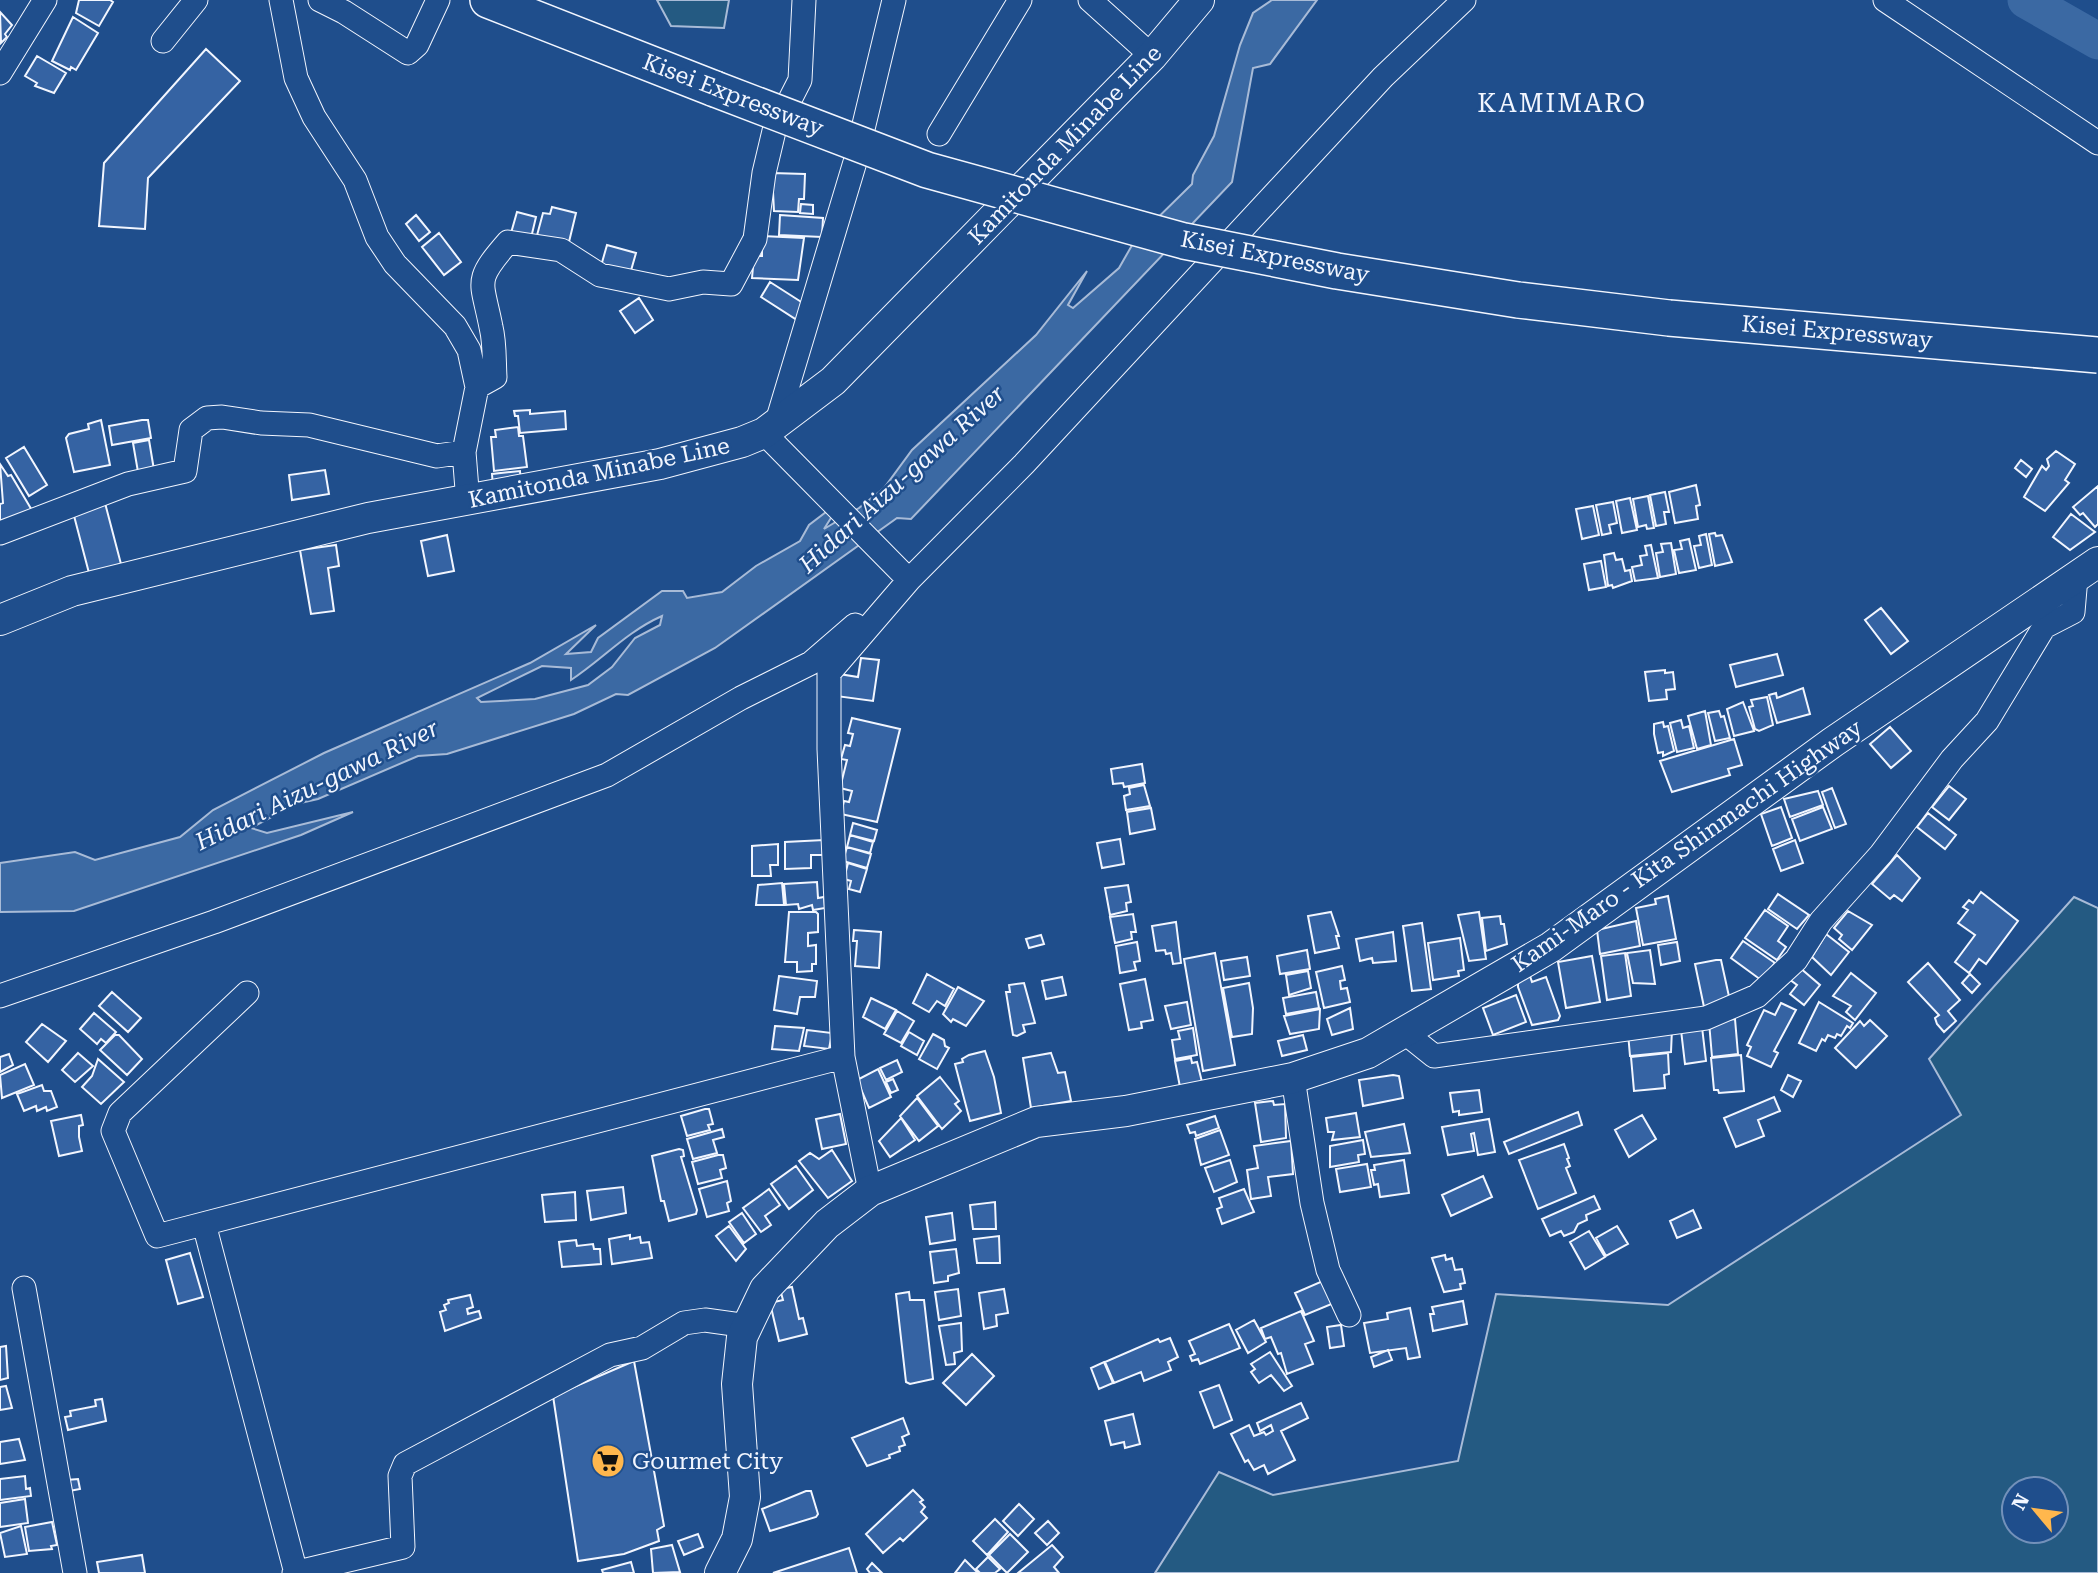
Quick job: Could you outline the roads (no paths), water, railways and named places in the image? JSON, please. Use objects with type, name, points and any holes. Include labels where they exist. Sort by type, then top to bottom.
[{"type":"highway","name":"Kisei Expressway","points":[[488,0],[927,170],[1185,241],[1337,271],[1518,300],[1669,318],[2098,355]]},
{"type":"main road","name":"Kamitonda Minabe Line","points":[[0,620],[72,590],[368,519],[660,464],[742,442],[774,437],[833,381],[1152,56],[1199,0]]},
{"type":"main road","name":"Kami-Maro - Kita Shinmachi Highway","points":[[720,1573],[737,1539],[745,1497],[737,1384],[743,1337],[765,1289],[827,1224],[870,1191],[1036,1122],[1126,1111],[1293,1078],[1368,1053],[1551,947],[1833,743],[2087,570]]},
{"type":"street","points":[[0,73],[45,0]]},
{"type":"street","points":[[163,41],[196,0]]},
{"type":"street","points":[[320,0],[344,12],[408,53],[417,45],[438,0]]},
{"type":"street","points":[[478,387],[495,377],[492,328],[481,292],[487,266],[508,242],[561,250],[600,275],[669,289],[703,282],[731,284],[755,239],[764,173],[774,131],[800,80],[804,0]]},
{"type":"street","points":[[894,0],[855,162],[774,437],[902,573]]},
{"type":"street","points":[[939,134],[1020,0]]},
{"type":"street","points":[[1090,0],[1152,56]]},
{"type":"street","points":[[0,996],[214,922],[607,775],[741,698],[811,663],[902,573],[1024,464],[1383,77],[1464,0]]},
{"type":"street","points":[[1885,0],[2098,144]]},
{"type":"street","points":[[287,1],[296,78],[314,117],[355,180],[377,237],[395,264],[436,305],[469,350],[478,387],[464,452],[468,502]]},
{"type":"street","points":[[0,533],[128,484],[185,471],[191,430],[208,418],[309,425],[437,456],[464,452]]},
{"type":"street","points":[[1404,1032],[1434,1056],[1706,1018],[1757,996],[1796,960],[1821,921],[1881,854],[1952,759],[1987,721],[2044,627],[2073,612],[2087,570]]},
{"type":"street","points":[[870,1191],[843,1057],[829,749],[829,673],[902,573]]},
{"type":"street","points":[[247,993],[120,1113],[113,1131],[157,1236],[843,1057]]},
{"type":"street","points":[[1293,1078],[1312,1203],[1328,1270],[1349,1315]]},
{"type":"street","points":[[204,1224],[295,1573],[403,1547],[400,1475],[405,1464],[610,1355],[642,1348],[684,1323],[705,1320],[748,1326]]},
{"type":"street","points":[[24,1288],[75,1573]]},
{"type":"water","points":[[1272,0],[1317,0],[1270,64],[1253,68],[1232,182],[911,519],[897,518],[715,648],[628,695],[616,694],[574,714],[447,754],[418,756],[318,799],[296,804],[251,828],[267,833],[353,812],[301,835],[74,911],[0,912],[0,863],[75,852],[95,860],[180,837],[213,810],[324,753],[530,663],[596,625],[566,654],[591,652],[598,638],[662,591],[683,591],[687,598],[722,592],[756,566],[800,541],[809,525],[843,499],[824,529],[859,508],[884,488],[912,450],[1036,335],[1087,271],[1068,305],[1073,308],[1119,268],[1135,240],[1192,184],[1193,175],[1214,136],[1240,45],[1253,13]],"holes":[[[662,616],[660,625],[635,638],[612,667],[588,685],[535,699],[481,702],[477,698],[542,666],[571,668],[571,680],[637,630]]]},
{"type":"waterway","name":"Hidari Aizu-gawa River","points":[[2026,0],[2098,41]]},
{"type":"place","name":"Gourmet City","points":[[608,1461]]},
{"type":"district","name":"KAMIMARO","points":[[1562,103]]}]
